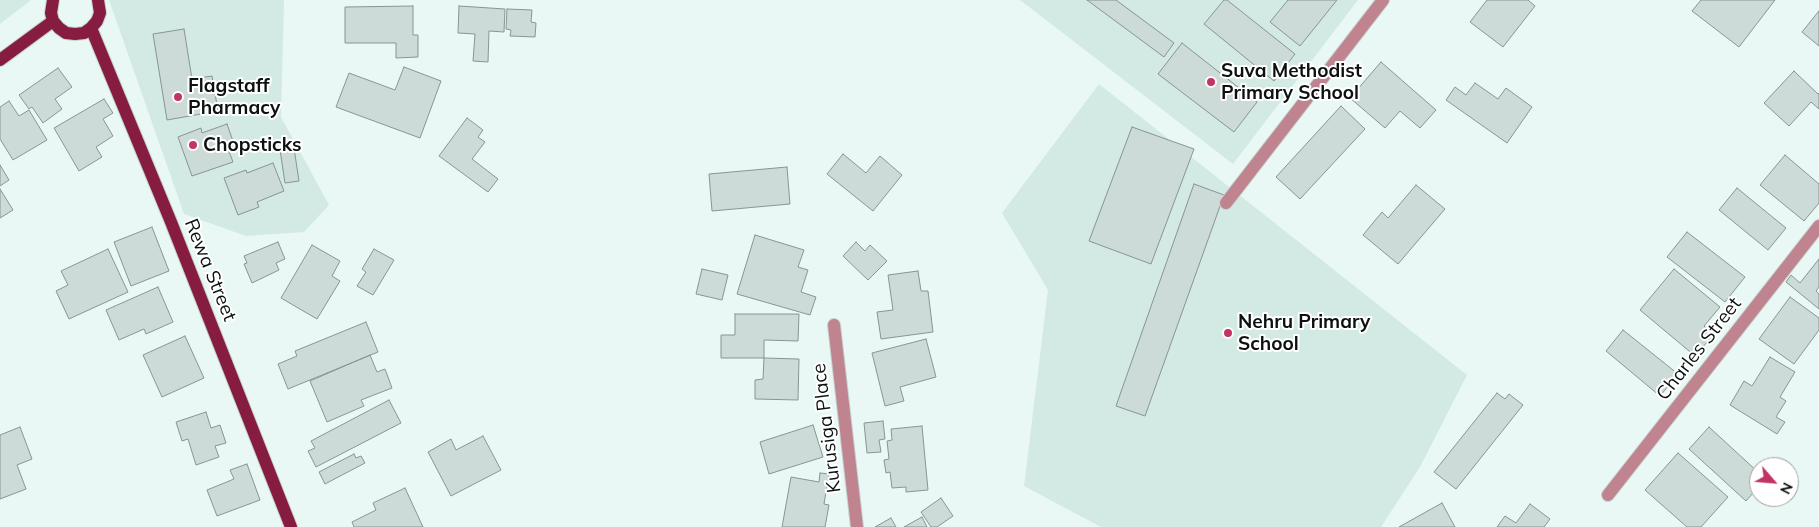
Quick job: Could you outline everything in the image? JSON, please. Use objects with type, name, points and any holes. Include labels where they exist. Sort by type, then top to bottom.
[{"type":"main road","points":[[53,0],[50,13],[53,21],[66,33],[75,34],[84,33],[97,21],[100,13],[98,0]]},
{"type":"main road","points":[[0,60],[53,21]]},
{"type":"main road","name":"Rewa Street","points":[[91,28],[171,222],[291,527]]},
{"type":"street","points":[[1226,203],[1383,0]]},
{"type":"street","name":"Charles Street","points":[[1608,495],[1819,226]]},
{"type":"street","name":"Kurusiga Place","points":[[834,324],[857,527]]},
{"type":"shaded area","points":[[0,0],[31,0],[0,24]]},
{"type":"shaded area","points":[[109,0],[284,0],[281,117],[329,205],[304,232],[246,236],[184,214]]},
{"type":"shaded area","name":"Suva Methodist Primary School","points":[[1020,0],[1358,0],[1233,164]]},
{"type":"shaded area","name":"Nehru Primary School","points":[[1099,84],[1467,375],[1420,467],[1381,527],[1101,527],[1024,486],[1048,290],[1002,213]]},
{"type":"building","points":[[1087,0],[1116,0],[1174,43],[1164,57]]},
{"type":"building","points":[[1224,0],[1227,0],[1295,54],[1274,81],[1204,24]]},
{"type":"building","points":[[1288,0],[1337,0],[1300,46],[1270,22]]},
{"type":"building","points":[[1487,0],[1528,0],[1535,6],[1503,47],[1470,22]]},
{"type":"building","points":[[1701,0],[1775,0],[1739,47],[1692,11]]},
{"type":"building","points":[[413,6],[413,35],[418,35],[418,57],[396,58],[396,43],[345,43],[345,7]]},
{"type":"building","points":[[459,6],[505,9],[504,32],[489,31],[488,62],[473,61],[475,34],[458,33]]},
{"type":"building","points":[[507,9],[532,10],[531,22],[536,23],[535,37],[510,36],[511,30],[506,29]]},
{"type":"building","points":[[1819,11],[1819,46],[1802,32]]},
{"type":"building","points":[[184,29],[192,79],[212,76],[218,111],[167,120],[153,34]]},
{"type":"building","points":[[1182,43],[1257,102],[1234,132],[1158,74]]},
{"type":"building","points":[[1381,62],[1436,110],[1420,128],[1400,111],[1385,128],[1350,98]]},
{"type":"building","points":[[404,67],[441,81],[420,138],[336,107],[349,73],[395,90]]},
{"type":"building","points":[[58,68],[72,87],[55,99],[62,109],[43,123],[32,107],[29,109],[19,95]]},
{"type":"building","points":[[1794,71],[1819,93],[1819,109],[1811,102],[1789,126],[1764,103]]},
{"type":"building","points":[[1475,83],[1498,99],[1506,88],[1532,107],[1507,143],[1446,100],[1455,87],[1466,95]]},
{"type":"building","points":[[104,99],[113,113],[103,119],[113,136],[96,147],[102,157],[79,171],[54,128]]},
{"type":"building","points":[[9,101],[19,116],[29,110],[47,140],[13,160],[0,139],[0,107]]},
{"type":"building","points":[[1341,106],[1365,129],[1300,199],[1276,177]]},
{"type":"building","points":[[467,118],[483,130],[478,137],[485,142],[472,159],[498,179],[488,192],[439,156]]},
{"type":"building","points":[[227,124],[235,147],[228,149],[233,162],[192,176],[178,137],[201,128],[202,133]]},
{"type":"building","points":[[1132,127],[1194,149],[1151,264],[1089,241]]},
{"type":"building","points":[[294,148],[299,181],[285,183],[280,150]]},
{"type":"building","points":[[843,154],[866,173],[880,156],[902,175],[873,211],[827,174]]},
{"type":"building","points":[[1785,155],[1819,184],[1819,203],[1804,221],[1760,185]]},
{"type":"building","points":[[273,163],[284,191],[257,202],[259,207],[238,215],[224,178],[246,170],[247,173]]},
{"type":"building","points":[[0,165],[9,180],[0,186]]},
{"type":"building","points":[[787,167],[790,204],[712,211],[709,174]]},
{"type":"building","points":[[1194,184],[1224,195],[1145,416],[1116,406]]},
{"type":"building","points":[[1416,185],[1445,209],[1398,264],[1363,235],[1382,212],[1388,218]]},
{"type":"building","points":[[1737,188],[1786,228],[1768,250],[1719,210]]},
{"type":"building","points":[[0,189],[13,210],[0,218]]},
{"type":"building","points":[[152,227],[169,271],[131,286],[114,242]]},
{"type":"building","points":[[1687,232],[1745,277],[1725,302],[1667,257]]},
{"type":"building","points":[[755,235],[804,250],[798,267],[808,270],[801,292],[816,297],[810,315],[737,294]]},
{"type":"building","points":[[278,242],[285,259],[276,263],[279,270],[252,283],[244,264],[247,263],[244,256]]},
{"type":"building","points":[[856,242],[865,251],[870,245],[887,261],[868,280],[843,256]]},
{"type":"building","points":[[312,245],[340,261],[332,276],[340,281],[317,319],[281,298]]},
{"type":"building","points":[[108,249],[128,292],[69,319],[56,291],[68,285],[61,271]]},
{"type":"building","points":[[374,249],[394,260],[373,295],[357,286],[366,272],[362,269]]},
{"type":"building","points":[[1819,259],[1819,287],[1816,291],[1819,294],[1819,309],[1786,282],[1791,275],[1800,283]]},
{"type":"building","points":[[702,269],[728,275],[722,300],[696,294]]},
{"type":"building","points":[[1674,269],[1720,307],[1704,326],[1714,334],[1695,356],[1640,310]]},
{"type":"building","points":[[918,271],[921,291],[928,291],[933,332],[881,339],[877,312],[893,310],[888,275]]},
{"type":"building","points":[[158,287],[173,322],[146,334],[144,329],[119,340],[106,310]]},
{"type":"building","points":[[1790,297],[1819,318],[1819,330],[1794,364],[1759,339]]},
{"type":"building","points":[[735,314],[799,314],[798,341],[764,340],[764,358],[721,358],[721,335],[735,335]]},
{"type":"building","points":[[366,322],[378,352],[288,389],[278,364],[297,356],[295,351]]},
{"type":"building","points":[[1623,330],[1678,374],[1660,396],[1606,351]]},
{"type":"building","points":[[185,336],[204,378],[162,397],[143,355]]},
{"type":"building","points":[[926,339],[936,377],[900,387],[904,401],[885,406],[872,353]]},
{"type":"building","points":[[370,355],[377,372],[385,369],[392,388],[361,400],[364,406],[327,422],[310,381]]},
{"type":"building","points":[[1770,357],[1795,372],[1780,397],[1786,401],[1776,417],[1785,422],[1777,434],[1730,405],[1744,381],[1752,386]]},
{"type":"building","points":[[764,358],[799,359],[798,400],[755,399],[755,380],[763,379]]},
{"type":"building","points":[[1497,393],[1505,399],[1509,394],[1523,405],[1456,489],[1434,472]]},
{"type":"building","points":[[389,400],[401,423],[316,467],[308,451],[315,448],[311,441]]},
{"type":"building","points":[[206,412],[211,428],[220,425],[226,443],[215,446],[219,457],[196,465],[188,439],[182,441],[176,422]]},
{"type":"building","points":[[883,421],[885,439],[879,440],[881,452],[867,453],[864,423]]},
{"type":"building","points":[[813,425],[823,457],[769,474],[760,442]]},
{"type":"building","points":[[922,426],[928,490],[906,492],[906,487],[892,488],[890,472],[886,473],[884,460],[889,459],[887,441],[892,440],[891,429]]},
{"type":"building","points":[[20,427],[32,459],[17,465],[26,489],[0,499],[0,435]]},
{"type":"building","points":[[1709,427],[1749,464],[1749,498],[1746,501],[1689,449]]},
{"type":"building","points":[[483,436],[501,470],[451,496],[428,452],[451,439],[456,450]]},
{"type":"building","points":[[1678,453],[1728,497],[1701,527],[1687,527],[1645,490]]},
{"type":"building","points":[[354,454],[356,458],[361,456],[365,463],[325,484],[319,472]]},
{"type":"building","points":[[247,464],[260,500],[217,516],[207,490],[234,479],[230,470]]},
{"type":"building","points":[[820,473],[829,474],[824,504],[829,505],[825,527],[782,527],[791,477],[819,482]]},
{"type":"building","points":[[405,488],[423,527],[354,527],[352,522],[376,510],[373,503]]},
{"type":"building","points":[[941,498],[953,516],[937,527],[931,527],[921,512]]},
{"type":"building","points":[[1442,503],[1455,527],[1399,527]]},
{"type":"building","points":[[1530,504],[1550,519],[1544,527],[1497,527],[1505,516],[1516,523]]},
{"type":"building","points":[[922,517],[927,527],[904,527]]},
{"type":"building","points":[[891,518],[896,527],[875,527]]},
{"type":"place","name":"Suva Methodist Primary School","points":[[1211,82]]},
{"type":"place","name":"Flagstaff Pharmacy","points":[[178,97]]},
{"type":"place","name":"Chopsticks","points":[[193,145]]},
{"type":"place","name":"Nehru Primary School","points":[[1228,333]]}]
